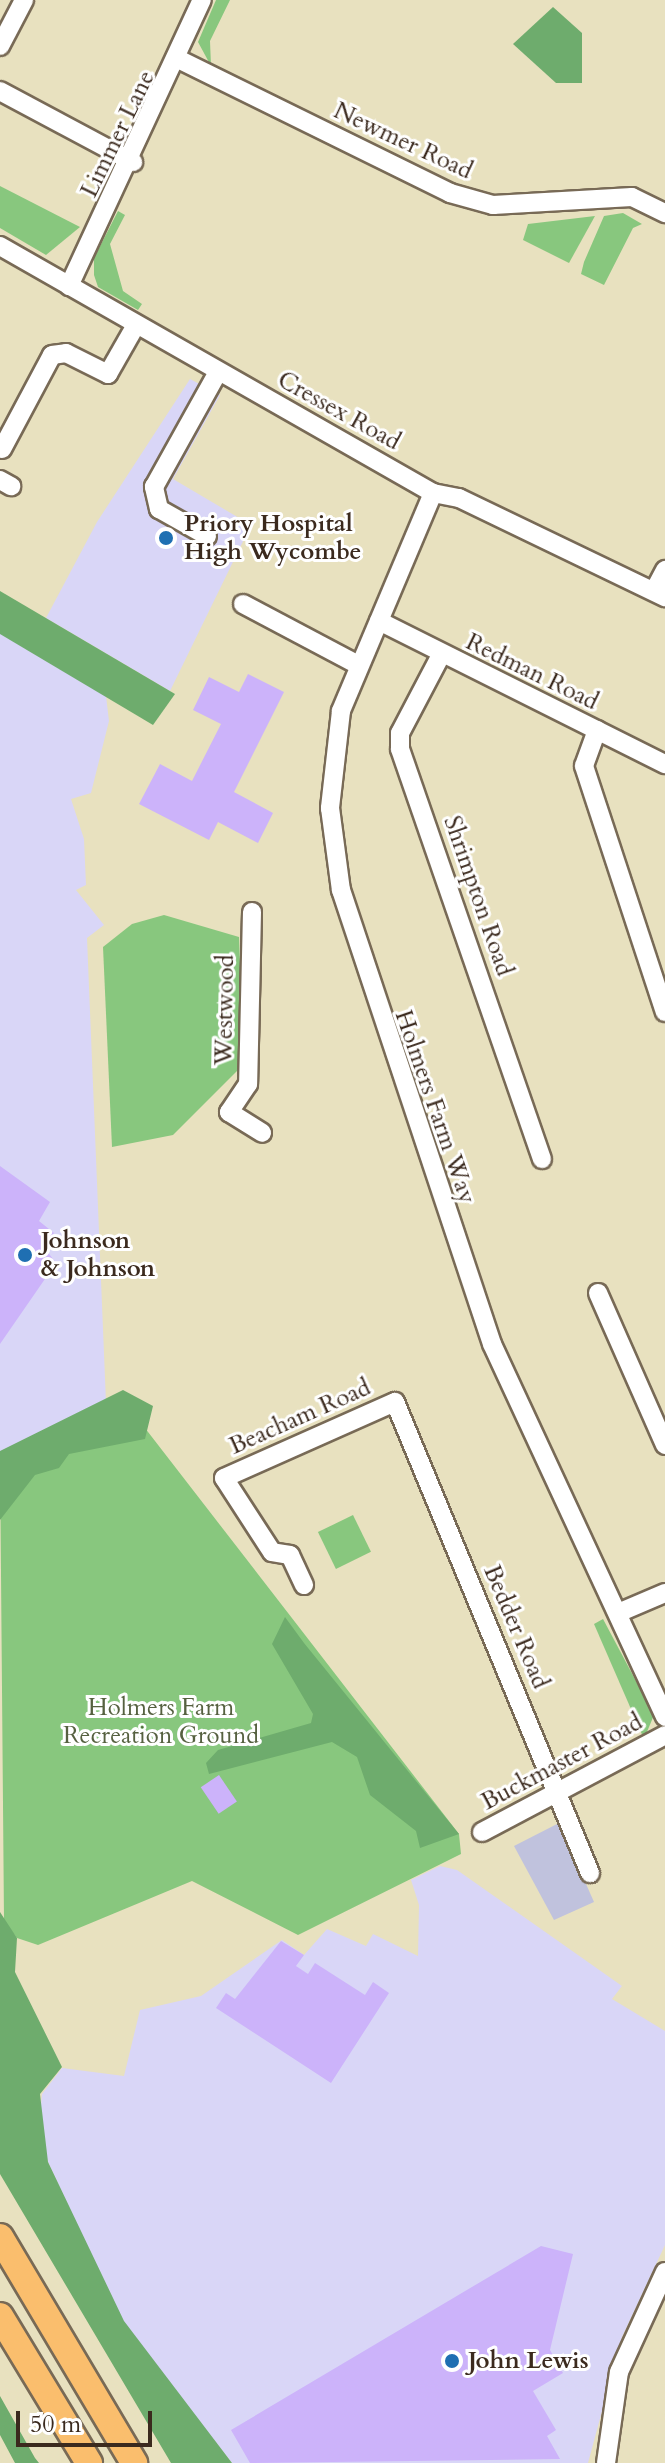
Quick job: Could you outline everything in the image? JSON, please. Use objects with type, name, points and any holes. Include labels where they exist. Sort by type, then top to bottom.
[{"type":"highway","points":[[0,2237],[134,2463]]},
{"type":"highway","points":[[0,2316],[89,2463]]},
{"type":"street","points":[[0,46],[24,0]]},
{"type":"street","name":"Limmer Lane","points":[[69,286],[133,162],[180,60],[202,0]]},
{"type":"street","name":"Newmer Road","points":[[180,60],[450,193],[493,205],[632,197],[665,213]]},
{"type":"street","points":[[0,91],[133,162]]},
{"type":"street","name":"Cressex Road","points":[[0,246],[433,493],[459,498],[660,594]]},
{"type":"street","points":[[2,449],[52,355],[66,353],[108,374],[136,325]]},
{"type":"street","points":[[207,536],[159,509],[154,487],[218,372]]},
{"type":"street","name":"Holmers Farm Way","points":[[433,493],[341,711],[330,808],[341,890],[492,1344],[665,1717]]},
{"type":"street","points":[[660,594],[665,570]]},
{"type":"street","points":[[243,604],[358,665]]},
{"type":"street","name":"Redman Road","points":[[379,621],[441,655],[665,764]]},
{"type":"street","name":"Shrimpton Road","points":[[441,655],[400,733],[400,749],[542,1159]]},
{"type":"street","points":[[597,730],[584,766],[665,1012]]},
{"type":"street","name":"Westwood","points":[[252,912],[248,1084],[229,1112],[262,1133]]},
{"type":"street","points":[[598,1293],[665,1445]]},
{"type":"street","name":"Beacham Road","points":[[304,1585],[290,1555],[272,1552],[216,1481],[395,1402]]},
{"type":"street","name":"Bedder Road","points":[[395,1402],[559,1791],[590,1873]]},
{"type":"street","points":[[618,1613],[665,1593]]},
{"type":"street","name":"Buckmaster Road","points":[[482,1832],[665,1735]]},
{"type":"street","points":[[606,2463],[619,2372],[665,2272]]},
{"type":"shaded area","name":"Priory Hospital High Wycombe","points":[[190,379],[220,395],[173,479],[251,525],[170,691],[46,618],[97,522]]},
{"type":"shaded area","points":[[0,633],[106,696],[109,721],[91,793],[71,799],[84,839],[86,885],[76,890],[104,925],[87,938],[107,1427],[0,1479]]},
{"type":"shaded area","points":[[559,1823],[594,1902],[554,1920],[514,1846]]},
{"type":"shaded area","points":[[440,1866],[457,1870],[622,1986],[612,1999],[665,2031],[665,2245],[622,2337],[588,2463],[232,2463],[121,2321],[48,2162],[39,2125],[42,2094],[62,2068],[124,2076],[140,2010],[201,1996],[282,1940],[304,1955],[327,1929],[366,1946],[373,1934],[418,1956],[419,1905],[411,1880]]},
{"type":"green space","points":[[216,0],[230,0],[210,41],[211,66],[198,42]]},
{"type":"green space","points":[[553,7],[582,33],[582,83],[556,83],[513,44]]},
{"type":"green space","points":[[0,186],[80,227],[46,255],[0,228]]},
{"type":"green space","points":[[118,211],[125,215],[110,244],[123,291],[142,304],[138,310],[98,287],[94,275],[94,258]]},
{"type":"green space","points":[[623,213],[642,224],[633,228],[604,285],[581,274],[584,262],[604,216]]},
{"type":"green space","points":[[595,216],[569,263],[523,240],[528,224]]},
{"type":"green space","points":[[0,591],[175,694],[153,725],[0,634]]},
{"type":"green space","points":[[164,915],[239,937],[244,1064],[173,1135],[112,1147],[103,947],[132,924]]},
{"type":"green space","points":[[123,1390],[153,1406],[145,1439],[69,1454],[59,1468],[35,1475],[0,1520],[0,1451]]},
{"type":"green space","name":"Holmers Farm Recreation Ground","points":[[138,1419],[459,1834],[461,1854],[298,1935],[192,1881],[38,1945],[17,1938],[4,1921],[0,1457]]},
{"type":"green space","points":[[353,1515],[371,1552],[336,1569],[318,1532]]},
{"type":"green space","points":[[285,1617],[459,1834],[420,1848],[416,1831],[370,1795],[357,1757],[332,1742],[209,1774],[206,1763],[218,1750],[311,1723],[313,1714],[272,1644]]},
{"type":"green space","points":[[603,1619],[654,1715],[644,1739],[594,1624]]},
{"type":"green space","points":[[0,1912],[17,1938],[15,1972],[62,2067],[40,2094],[48,2162],[124,2321],[232,2463],[171,2463],[0,2174]]},
{"type":"green space","points":[[0,2396],[39,2463],[15,2463],[0,2435]]},
{"type":"building","points":[[248,674],[284,692],[234,792],[273,813],[258,843],[218,822],[209,840],[139,804],[160,764],[192,781],[221,724],[193,710],[209,677],[239,692]]},
{"type":"building","name":"Johnson & Johnson","points":[[0,1166],[50,1202],[39,1221],[54,1233],[43,1246],[56,1263],[0,1344]]},
{"type":"building","points":[[219,1775],[237,1802],[219,1814],[201,1787]]},
{"type":"building","points":[[281,1941],[304,1955],[296,1966],[308,1974],[315,1963],[365,1995],[373,1982],[389,1993],[331,2083],[216,2008],[226,1993],[235,1999]]},
{"type":"building","name":"John Lewis","points":[[541,2246],[573,2254],[550,2350],[563,2373],[533,2391],[556,2430],[547,2436],[560,2459],[250,2463],[231,2430]]},
{"type":"place","name":"Priory Hospital High Wycombe","points":[[166,538]]},
{"type":"place","name":"Johnson & Johnson","points":[[25,1255]]},
{"type":"place","name":"John Lewis","points":[[452,2361]]}]
